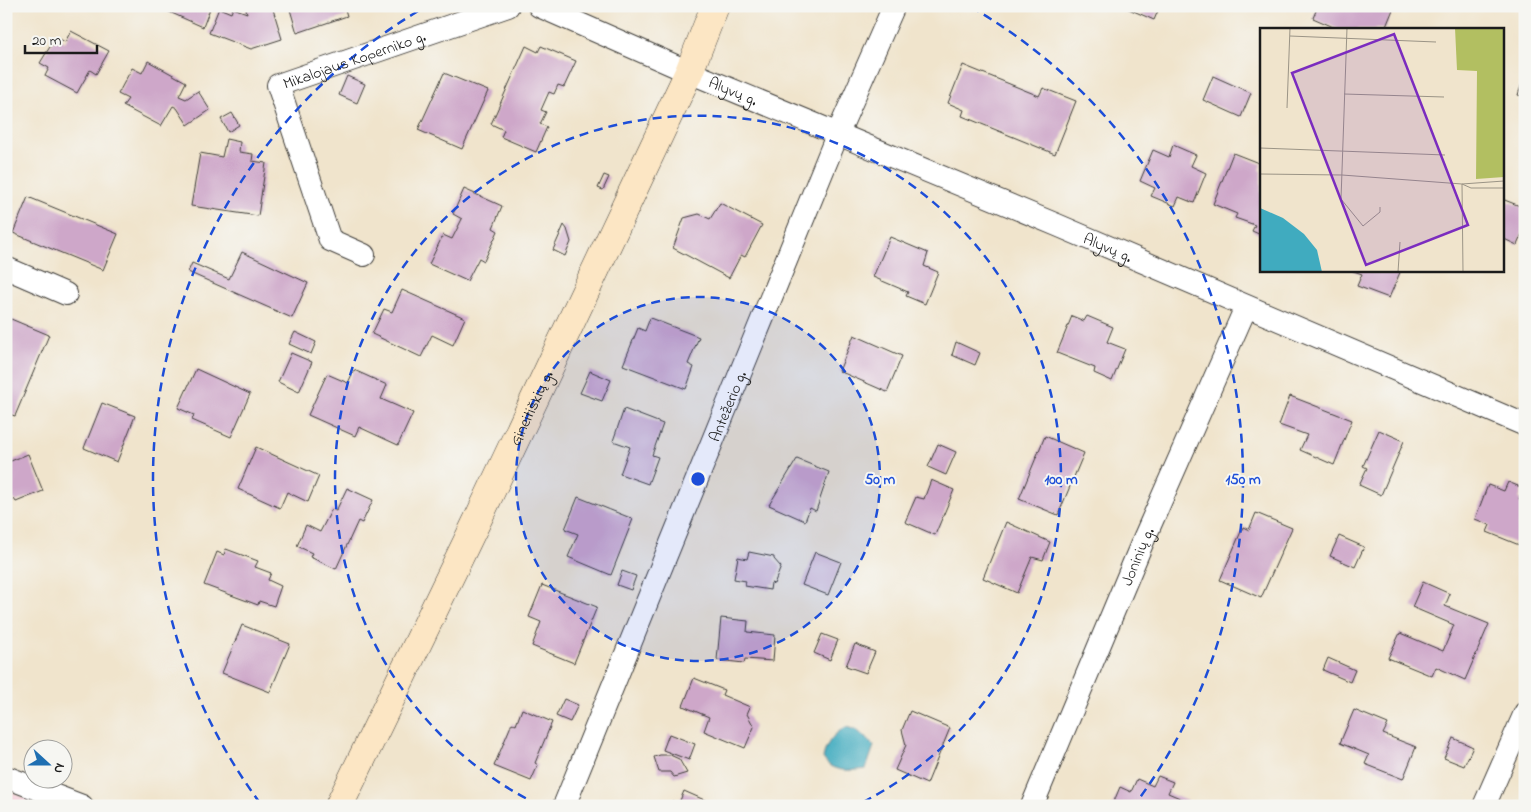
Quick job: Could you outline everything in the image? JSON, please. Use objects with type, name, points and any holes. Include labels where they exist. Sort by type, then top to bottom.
[{"type":"street","name":"Mikalojaus Koperniko g.","points":[[364,256],[330,240],[278,85],[508,6]]},
{"type":"street","points":[[539,6],[689,72]]},
{"type":"street","name":"Gineitiškių g.","points":[[339,806],[477,521],[689,72],[715,6]]},
{"type":"street","name":"Antežerio g.","points":[[564,806],[838,133],[894,6]]},
{"type":"street","name":"Alyvų g.","points":[[689,72],[838,133],[1525,425]]},
{"type":"street","points":[[6,268],[66,294]]},
{"type":"street","name":"Joninių g.","points":[[1032,806],[1139,550],[1246,307]]},
{"type":"street","points":[[1484,806],[1525,713]]},
{"type":"street","points":[[6,777],[82,806]]},
{"type":"shaded area","points":[[6,790],[47,806],[6,806]]},
{"type":"water","points":[[846,727],[857,730],[874,746],[866,769],[836,769],[823,758],[831,740]]},
{"type":"building","points":[[156,6],[211,6],[203,27]]},
{"type":"building","points":[[245,6],[272,6],[282,39],[251,49],[209,33],[219,8],[231,13],[233,8],[247,13]]},
{"type":"building","points":[[289,6],[344,6],[347,16],[297,33]]},
{"type":"building","points":[[1122,6],[1160,6],[1154,20]]},
{"type":"building","points":[[1318,6],[1394,7],[1385,28],[1336,28],[1313,18]]},
{"type":"building","points":[[71,31],[109,51],[96,74],[90,70],[77,93],[45,76],[49,68],[40,63],[56,37],[65,42]]},
{"type":"building","points":[[526,46],[538,52],[541,46],[576,61],[564,87],[558,85],[554,94],[549,92],[541,110],[546,112],[540,124],[547,127],[536,152],[501,137],[504,130],[491,124]]},
{"type":"building","points":[[148,61],[186,82],[179,96],[186,99],[198,91],[210,110],[188,125],[177,108],[173,106],[161,126],[123,106],[128,99],[118,94],[132,68],[142,73]]},
{"type":"building","points":[[963,65],[1039,96],[1043,88],[1076,101],[1055,154],[962,116],[964,110],[948,103]]},
{"type":"building","points":[[444,73],[488,91],[462,149],[418,130]]},
{"type":"building","points":[[347,76],[365,84],[357,103],[339,95]]},
{"type":"building","points":[[1213,76],[1251,93],[1241,117],[1203,100]]},
{"type":"building","points":[[1525,77],[1525,97],[1518,95]]},
{"type":"building","points":[[232,113],[239,125],[228,132],[221,119]]},
{"type":"building","points":[[226,139],[240,142],[239,152],[253,154],[252,161],[266,163],[258,216],[191,206],[200,153],[222,157]]},
{"type":"building","points":[[1173,145],[1196,155],[1191,166],[1206,173],[1194,203],[1179,197],[1175,206],[1151,196],[1155,188],[1140,181],[1153,150],[1169,157]]},
{"type":"building","points":[[1233,153],[1260,164],[1260,235],[1252,231],[1255,225],[1235,218],[1237,214],[1213,204]]},
{"type":"building","points":[[604,175],[609,177],[603,190],[598,188]]},
{"type":"building","points":[[464,189],[502,206],[493,228],[498,231],[484,261],[479,258],[467,281],[429,264],[443,235],[452,239],[462,219],[453,214]]},
{"type":"building","points":[[28,197],[118,234],[103,270],[13,233]]},
{"type":"building","points":[[1504,200],[1525,208],[1525,227],[1517,245],[1504,239]]},
{"type":"building","points":[[720,203],[762,225],[745,257],[741,255],[729,278],[673,248],[684,218],[699,214],[710,219]]},
{"type":"building","points":[[564,225],[571,242],[565,256],[553,250]]},
{"type":"building","points":[[890,237],[928,253],[924,266],[938,272],[925,304],[906,296],[908,292],[873,277]]},
{"type":"building","points":[[242,252],[308,283],[292,318],[188,272],[192,263],[229,279]]},
{"type":"building","points":[[1354,271],[1401,271],[1389,298],[1357,286],[1362,274]]},
{"type":"building","points":[[402,290],[465,318],[453,345],[432,335],[421,357],[372,334],[384,309],[392,312]]},
{"type":"building","points":[[1072,316],[1084,321],[1087,316],[1113,327],[1107,342],[1125,349],[1112,381],[1094,373],[1095,368],[1057,353]]},
{"type":"building","points":[[650,318],[699,337],[688,364],[694,367],[686,389],[623,365],[638,328],[645,331]]},
{"type":"building","points":[[11,319],[49,335],[15,416],[6,413],[6,329]]},
{"type":"building","points":[[295,332],[316,342],[311,354],[289,344]]},
{"type":"building","points":[[854,335],[902,356],[887,392],[839,371]]},
{"type":"building","points":[[956,342],[980,353],[975,365],[952,355]]},
{"type":"building","points":[[291,353],[312,362],[299,392],[278,382]]},
{"type":"building","points":[[196,369],[250,394],[231,437],[192,420],[194,415],[178,408]]},
{"type":"building","points":[[354,370],[387,385],[381,399],[413,413],[398,445],[359,427],[355,436],[308,415],[327,374],[348,383]]},
{"type":"building","points":[[590,371],[611,380],[602,401],[580,393]]},
{"type":"building","points":[[1290,396],[1352,420],[1334,465],[1300,450],[1307,435],[1279,425]]},
{"type":"building","points":[[102,403],[135,416],[117,462],[84,448]]},
{"type":"building","points":[[624,409],[663,424],[652,455],[658,457],[648,484],[620,474],[630,447],[613,441]]},
{"type":"building","points":[[1379,430],[1404,441],[1381,495],[1359,485],[1367,468],[1363,466]]},
{"type":"building","points":[[1045,436],[1084,453],[1058,515],[1019,499]]},
{"type":"building","points":[[938,444],[956,452],[946,475],[928,467]]},
{"type":"building","points":[[256,447],[319,476],[308,502],[287,492],[280,508],[238,489]]},
{"type":"building","points":[[28,454],[43,491],[16,502],[14,499],[6,502],[6,463]]},
{"type":"building","points":[[797,459],[829,472],[816,511],[810,508],[805,521],[769,505]]},
{"type":"building","points":[[931,480],[954,490],[935,535],[905,522],[916,497],[924,499]]},
{"type":"building","points":[[1508,482],[1523,488],[1519,499],[1525,502],[1524,547],[1487,532],[1490,525],[1475,519],[1488,485],[1504,491]]},
{"type":"building","points":[[347,488],[373,500],[362,523],[358,521],[336,569],[310,557],[312,553],[297,546],[306,525],[320,532],[332,509],[336,511]]},
{"type":"building","points":[[578,497],[633,519],[611,575],[568,557],[578,534],[565,529]]},
{"type":"building","points":[[1256,513],[1292,528],[1261,598],[1220,580],[1243,527],[1249,530]]},
{"type":"building","points":[[1006,522],[1050,542],[1043,560],[1032,557],[1017,593],[983,578]]},
{"type":"building","points":[[1339,536],[1364,547],[1355,567],[1330,556]]},
{"type":"building","points":[[226,549],[258,561],[255,567],[271,573],[268,580],[281,586],[274,606],[259,601],[258,605],[204,585],[217,552],[224,555]]},
{"type":"building","points":[[749,552],[774,557],[781,567],[774,584],[771,583],[770,590],[745,586],[746,581],[734,579],[738,557],[747,559]]},
{"type":"building","points":[[815,552],[841,562],[828,595],[802,585]]},
{"type":"building","points":[[622,571],[636,576],[631,590],[617,585]]},
{"type":"building","points":[[1423,582],[1450,594],[1445,606],[1489,624],[1465,680],[1436,667],[1432,676],[1388,658],[1400,633],[1443,651],[1454,625],[1412,607]]},
{"type":"building","points":[[542,585],[597,607],[574,663],[532,646],[541,622],[529,617]]},
{"type":"building","points":[[721,618],[748,621],[747,632],[775,635],[773,661],[745,659],[744,663],[717,660]]},
{"type":"building","points":[[242,625],[290,644],[270,692],[222,673]]},
{"type":"building","points":[[822,634],[838,640],[830,660],[814,653]]},
{"type":"building","points":[[855,644],[875,652],[866,673],[846,666]]},
{"type":"building","points":[[1328,658],[1355,670],[1350,682],[1323,670]]},
{"type":"building","points":[[694,678],[724,690],[722,695],[750,707],[747,714],[754,727],[745,748],[704,731],[709,717],[683,706]]},
{"type":"building","points":[[564,699],[578,705],[570,722],[556,716]]},
{"type":"building","points":[[522,709],[552,722],[535,763],[538,765],[531,781],[494,766],[512,723],[516,725]]},
{"type":"building","points":[[1354,710],[1388,724],[1383,734],[1416,747],[1403,779],[1365,764],[1369,755],[1340,743]]},
{"type":"building","points":[[910,711],[950,728],[927,784],[895,770],[906,745],[902,730]]},
{"type":"building","points":[[669,734],[695,744],[689,760],[663,750]]},
{"type":"building","points":[[1453,738],[1473,747],[1464,766],[1444,758]]},
{"type":"building","points":[[670,755],[679,759],[687,773],[674,777],[670,772],[659,772],[654,757]]},
{"type":"building","points":[[1158,776],[1173,782],[1168,793],[1194,804],[1193,806],[1112,806],[1120,787],[1131,792],[1137,779],[1153,786]]},
{"type":"building","points":[[684,791],[718,806],[670,806],[672,801],[679,803]]}]
